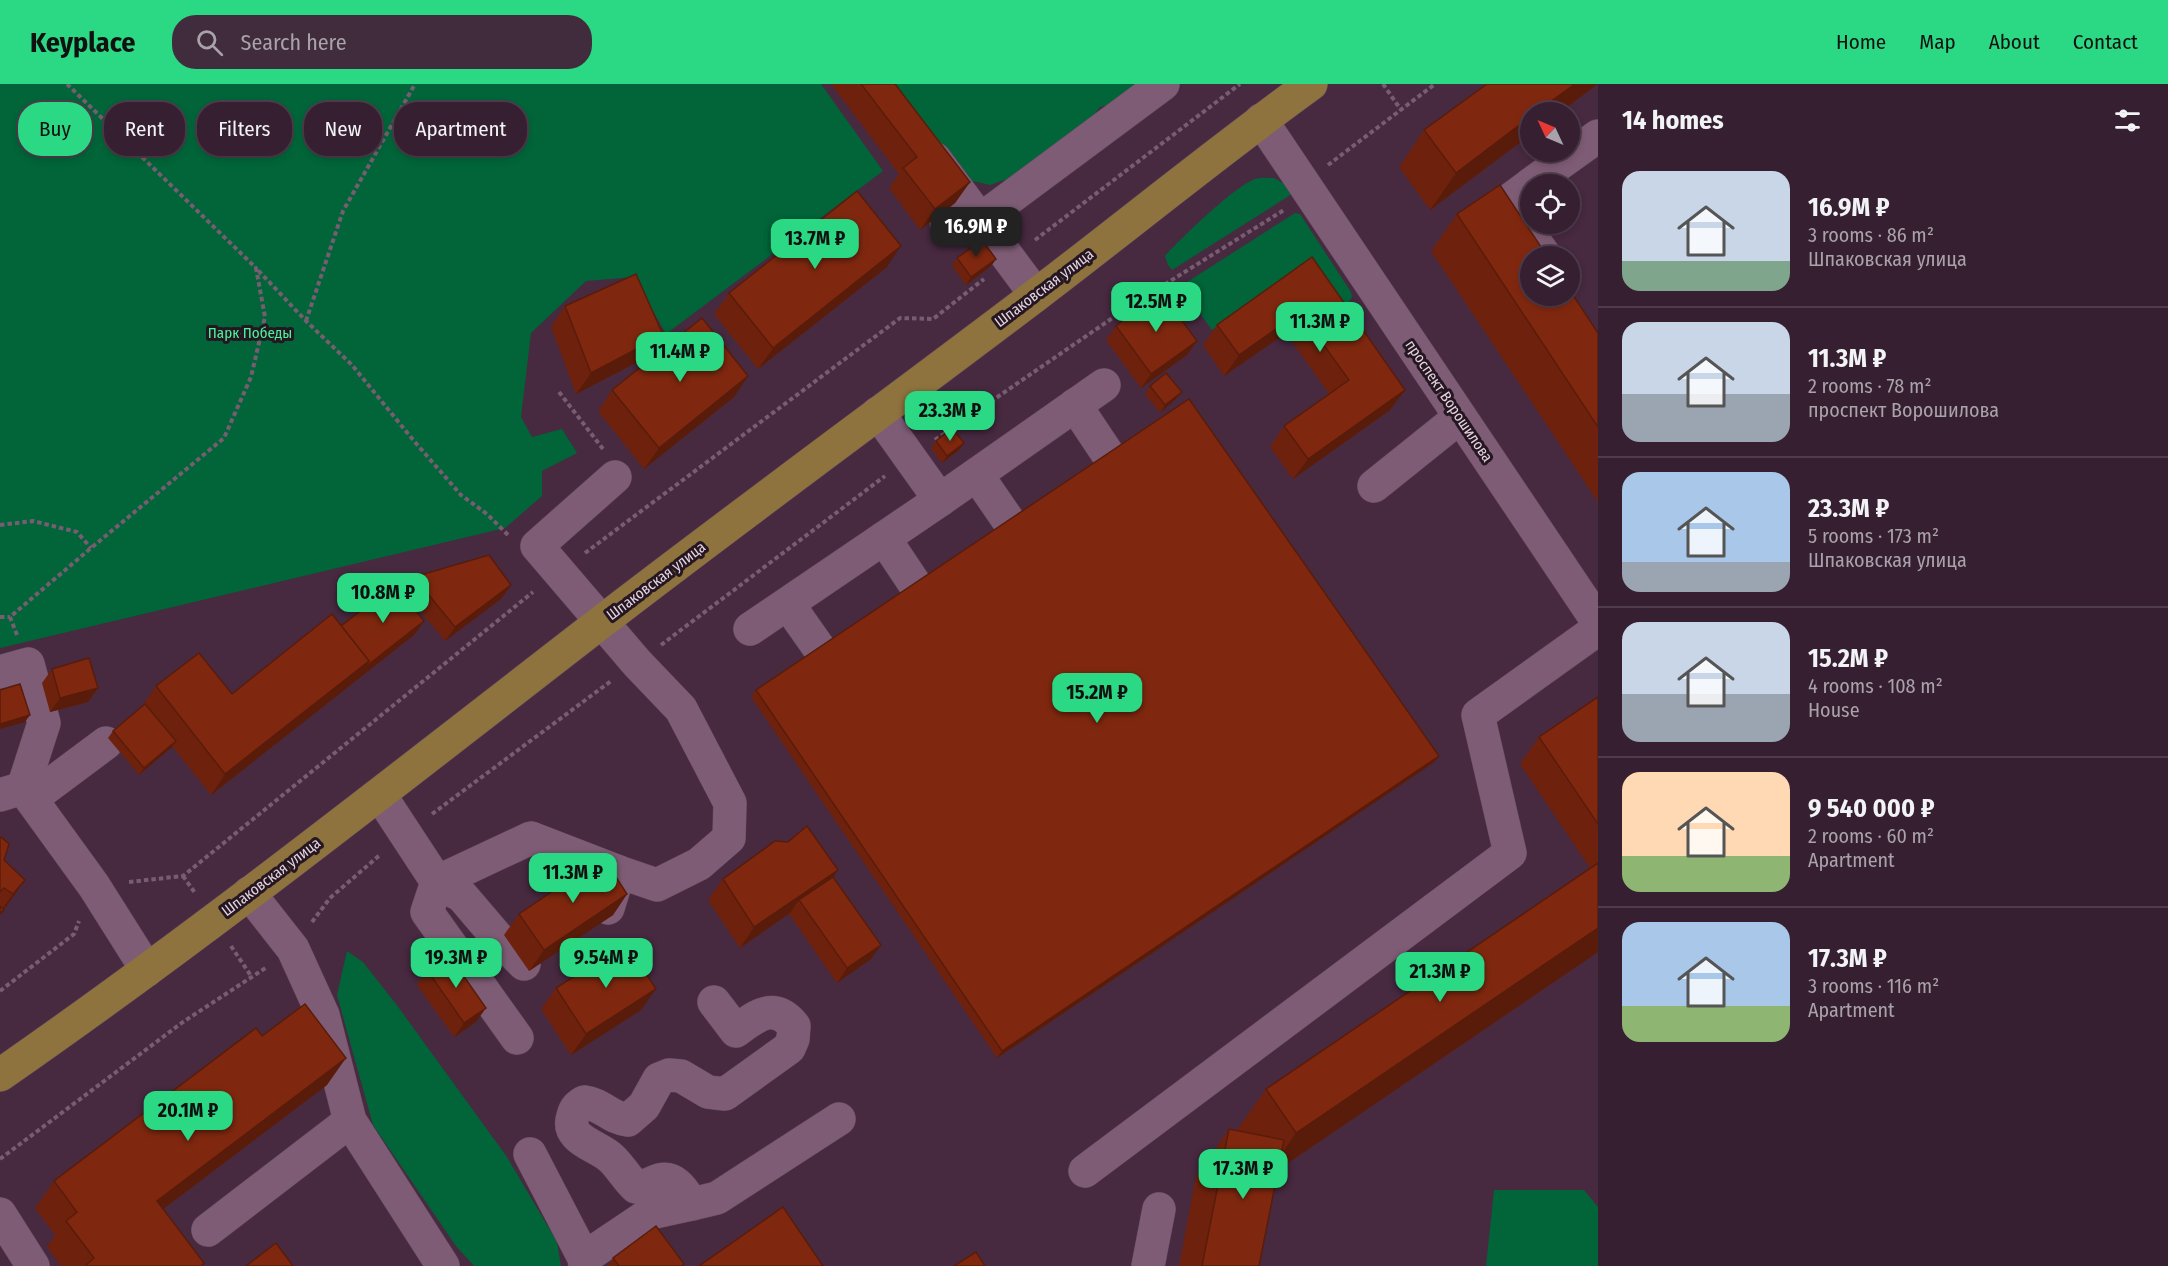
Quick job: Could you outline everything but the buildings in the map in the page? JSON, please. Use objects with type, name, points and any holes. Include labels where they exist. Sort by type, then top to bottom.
[{"type":"main road","name":"Шпаковская улица","points":[[0,1087],[12,1066],[147,970],[380,795],[602,622],[1036,295],[1261,120],[1311,84]]},
{"type":"street","points":[[946,221],[980,220],[1163,84]]},
{"type":"street","name":"проспект Ворошилова","points":[[1261,120],[1598,622]]},
{"type":"street","points":[[1545,174],[1598,136]]},
{"type":"street","points":[[920,138],[1036,295]]},
{"type":"street","points":[[1520,192],[1507,202],[1520,220]]},
{"type":"street","points":[[750,629],[940,501],[1104,385]]},
{"type":"street","points":[[1075,405],[1109,456]]},
{"type":"street","points":[[878,412],[940,501]]},
{"type":"street","points":[[1374,486],[1460,417]]},
{"type":"street","points":[[977,475],[1010,523]]},
{"type":"street","points":[[518,1038],[428,912],[437,882],[531,838],[657,885],[699,864],[729,838],[730,803],[681,709],[637,663],[537,546],[615,477]]},
{"type":"street","points":[[884,538],[916,586]]},
{"type":"street","points":[[788,604],[821,651]]},
{"type":"street","points":[[1085,1171],[1510,853],[1478,715],[1598,629]]},
{"type":"street","points":[[14,668],[44,723],[18,794]]},
{"type":"street","points":[[18,794],[106,743]]},
{"type":"street","points":[[18,794],[94,886],[147,970]]},
{"type":"street","points":[[380,795],[437,882],[462,896],[524,964]]},
{"type":"street","points":[[608,908],[620,873]]},
{"type":"street","points":[[249,893],[293,949],[323,1015],[350,1121],[443,1266]]},
{"type":"street","points":[[692,1204],[679,1185],[668,1179],[646,1187],[636,1187],[604,1152],[582,1141],[573,1131],[571,1120],[575,1108],[584,1102],[594,1103],[616,1118],[628,1120],[644,1106],[659,1079],[669,1075],[681,1076],[708,1092],[725,1094],[789,1048],[794,1039],[794,1026],[786,1016],[772,1011],[754,1017],[736,1031],[714,1002]]},
{"type":"street","points":[[530,1154],[584,1262],[651,1214],[717,1198],[839,1119]]},
{"type":"street","points":[[208,1230],[350,1121]]},
{"type":"street","points":[[1148,1266],[1159,1209]]},
{"type":"street","points":[[0,1214],[33,1266]]},
{"type":"path","points":[[67,84],[352,365],[461,495],[487,514],[514,540]]},
{"type":"path","points":[[306,321],[343,211],[416,84]]},
{"type":"path","points":[[0,991],[74,934],[94,886],[183,876],[559,572],[900,318],[933,319],[1240,84]]},
{"type":"path","points":[[1383,84],[1401,110]]},
{"type":"path","points":[[0,1159],[166,1034],[293,949],[330,898],[404,834],[910,458],[1127,308],[1296,203],[1304,183],[1435,84]]},
{"type":"path","points":[[0,617],[10,617],[224,438],[251,378],[265,317],[256,268]]},
{"type":"path","points":[[0,525],[33,521],[77,532],[90,548]]},
{"type":"path","points":[[10,617],[14,668]]},
{"type":"green space","name":"Парк Победы","points":[[0,84],[821,84],[883,171],[666,334],[634,277],[586,281],[531,333],[521,417],[532,437],[562,429],[577,453],[542,471],[542,496],[505,528],[0,648]]},
{"type":"green space","points":[[876,84],[1138,84],[1116,103],[1100,107],[1073,142],[1048,165],[990,185],[951,176]]},
{"type":"green space","points":[[1257,178],[1274,178],[1283,183],[1292,194],[1172,270],[1165,256],[1208,213],[1246,183]]},
{"type":"green space","points":[[1295,213],[1300,214],[1351,292],[1352,297],[1348,304],[1342,307],[1304,265],[1212,330],[1183,290],[1184,284]]},
{"type":"green space","points":[[347,951],[363,962],[396,1004],[507,1157],[557,1242],[561,1266],[474,1266],[456,1246],[373,1125],[337,995]]},
{"type":"green space","points":[[1494,1190],[1584,1190],[1598,1207],[1598,1266],[1486,1266]]}]
